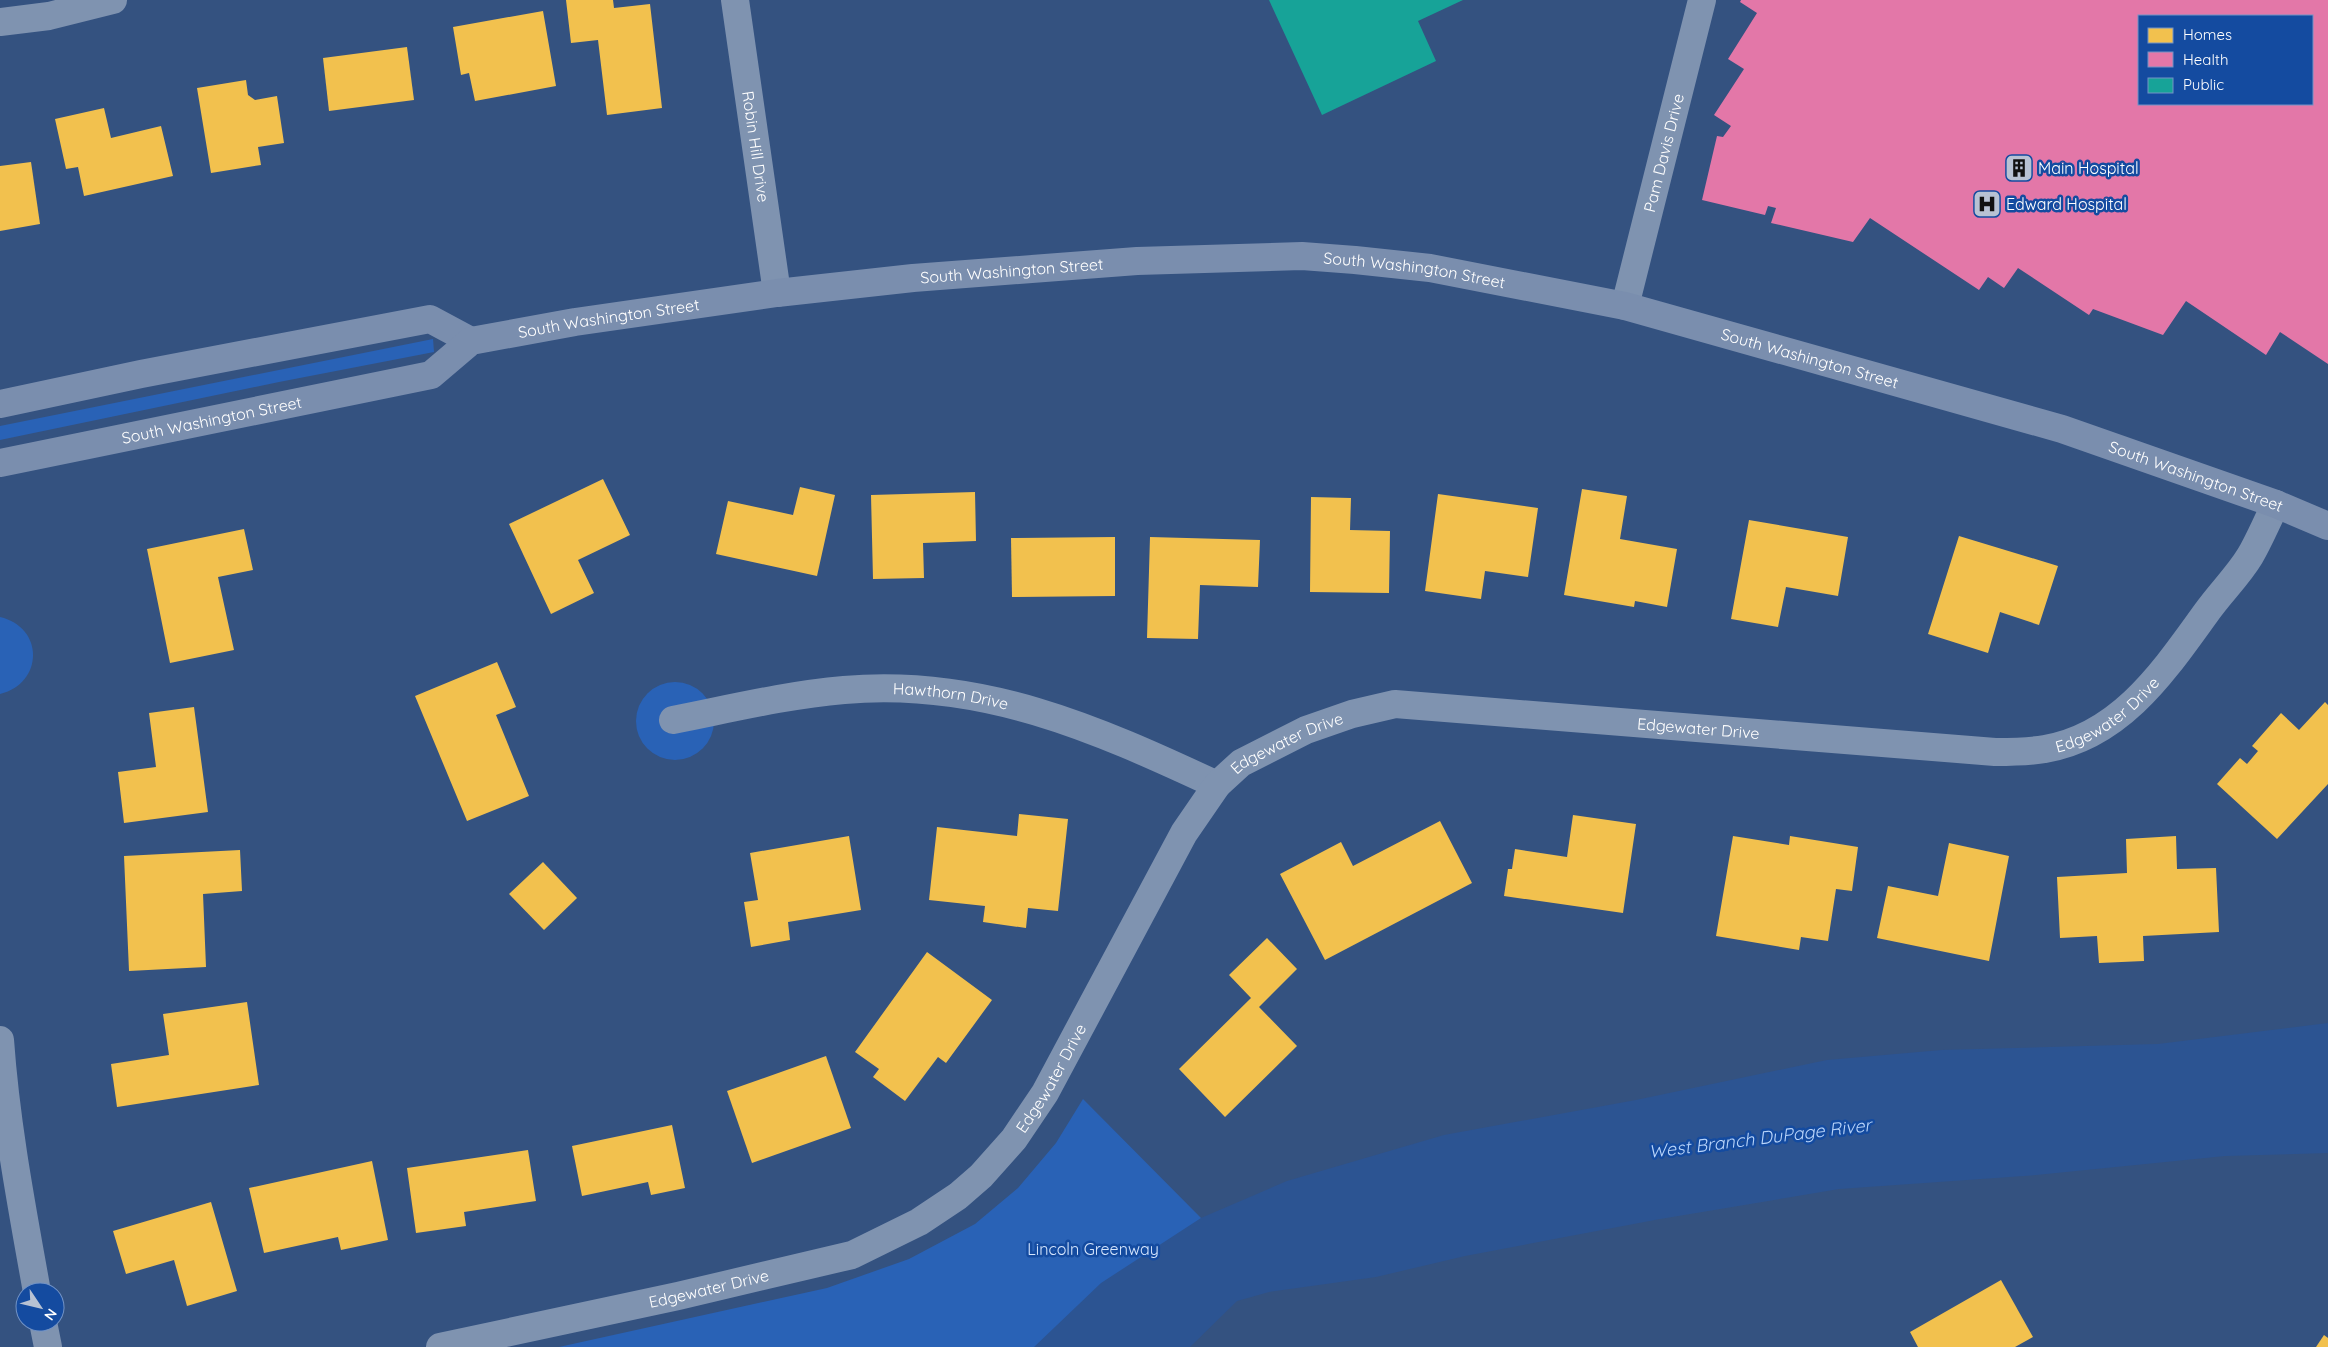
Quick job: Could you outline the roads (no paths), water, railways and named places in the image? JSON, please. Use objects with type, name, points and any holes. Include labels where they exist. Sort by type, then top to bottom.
[{"type":"main road","name":"South Washington Street","points":[[0,463],[431,375],[471,341],[575,322],[777,293],[913,278],[1137,261],[1302,256],[1430,268],[1625,306],[2062,429],[2276,504],[2328,526]]},
{"type":"main road","points":[[0,404],[141,374],[430,319],[471,341]]},
{"type":"street","points":[[0,22],[49,16],[113,0]]},
{"type":"street","name":"Robin Hill Drive","points":[[735,0],[777,293]]},
{"type":"street","name":"Pam Davis Drive","points":[[1625,306],[1702,0]]},
{"type":"street","name":"Edgewater Drive","points":[[440,1347],[678,1296],[852,1254],[919,1222],[958,1196],[981,1176],[1014,1139],[1045,1093],[1184,833],[1217,785],[1241,763],[1306,730],[1352,714],[1395,704],[1996,752],[2027,752],[2047,749],[2079,739],[2106,726],[2138,700],[2166,669],[2211,605],[2250,557],[2276,504]]},
{"type":"street","name":"Hawthorn Drive","points":[[673,720],[802,694],[846,690],[920,689],[977,696],[1042,712],[1130,745],[1217,785]]},
{"type":"street","points":[[0,1040],[4,1095],[35,1282]]},
{"type":"street","points":[[45,1332],[48,1347]]},
{"type":"water","name":"West Branch DuPage River","points":[[2328,1023],[2328,1153],[2225,1156],[2036,1175],[1839,1189],[1660,1219],[1465,1256],[1376,1277],[1269,1292],[1237,1301],[1190,1347],[1034,1347],[1101,1283],[1201,1218],[1287,1181],[1444,1135],[1636,1100],[1827,1060],[1942,1050],[2158,1044]]},
{"type":"place","name":"Main Hospital","points":[[2019,168]]},
{"type":"place","name":"Edward Hospital","points":[[1987,204]]},
{"type":"park label","name":"Lincoln Greenway","points":[[1093,1249]]}]
